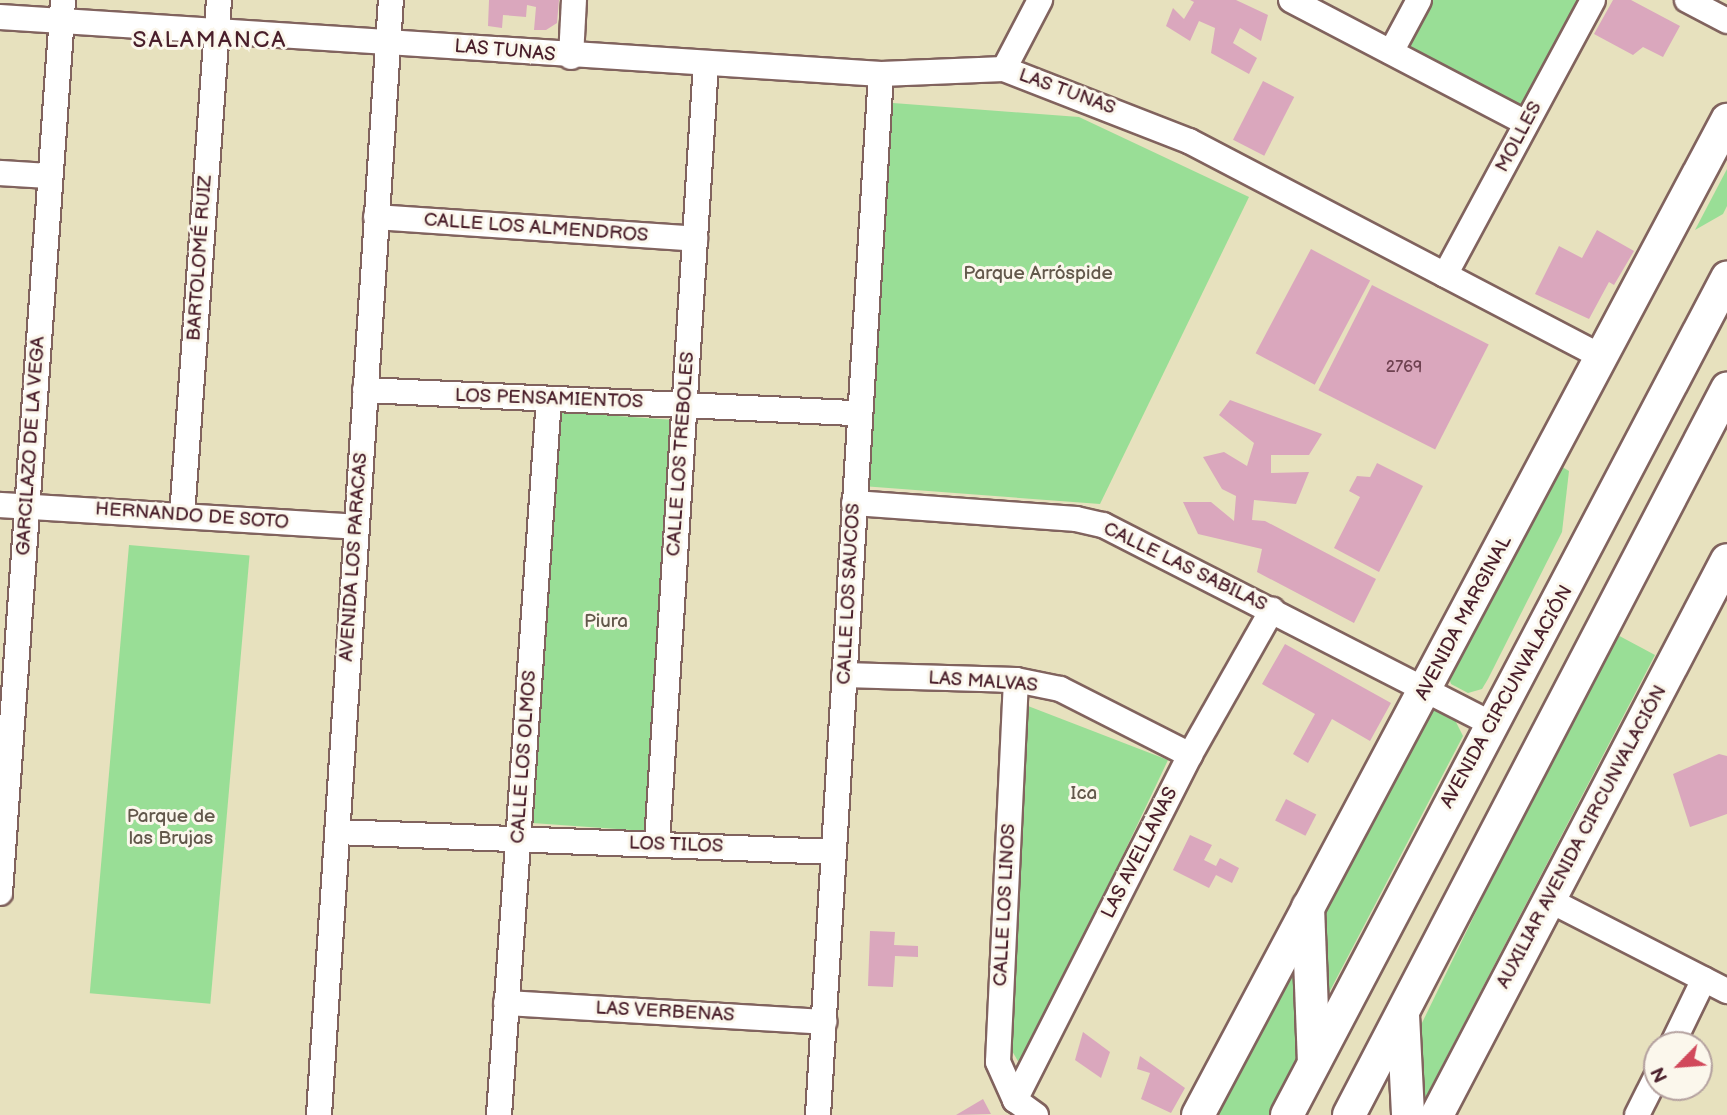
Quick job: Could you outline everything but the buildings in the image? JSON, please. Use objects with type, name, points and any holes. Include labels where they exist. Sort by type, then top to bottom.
[{"type":"main road","name":"AVENIDA MARGINAL","points":[[1198,1115],[1604,358],[1727,120]]},
{"type":"main road","name":"AVENIDA CIRCUNVALACIÓN","points":[[1287,1115],[1490,723],[1585,555],[1727,278]]},
{"type":"main road","points":[[1349,1115],[1727,389]]},
{"type":"main road","name":"AUXILIAR AVENIDA CIRCUNVALACIÓN","points":[[1437,1115],[1727,560]]},
{"type":"main road","points":[[1308,906],[1314,1064]]},
{"type":"main road","points":[[1403,1014],[1408,1115]]},
{"type":"street","name":"BARTOLOMÉ RUIZ","points":[[181,516],[219,0]]},
{"type":"street","name":"AVENIDA LOS PARACAS","points":[[319,1115],[391,0]]},
{"type":"street","points":[[570,57],[574,0]]},
{"type":"street","points":[[1004,69],[1040,0]]},
{"type":"street","points":[[1291,0],[1526,124]]},
{"type":"street","points":[[1391,52],[1419,0]]},
{"type":"street","name":"MOLLES","points":[[1445,275],[1593,0]]},
{"type":"street","points":[[1687,0],[1727,22]]},
{"type":"street","name":"LAS TUNAS","points":[[0,17],[63,10],[217,28],[570,57],[881,74],[1004,69],[1189,141],[1604,358]]},
{"type":"street","name":"GARCILAZO DE LA VEGA","points":[[0,893],[49,176],[63,10]]},
{"type":"street","name":"CALLE LOS TREBOLES","points":[[657,844],[706,64]]},
{"type":"street","name":"CALLE LOS SAUCOS","points":[[818,1115],[881,74]]},
{"type":"street","points":[[0,173],[49,176]]},
{"type":"street","name":"CALLE LOS ALMENDROS","points":[[376,217],[695,239]]},
{"type":"street","name":"LOS PENSAMIENTOS","points":[[365,390],[859,413]]},
{"type":"street","name":"CALLE LOS OLMOS","points":[[499,1115],[548,398]]},
{"type":"street","name":"CALLE LAS SABILAS","points":[[854,503],[1076,519],[1103,525],[1490,723]]},
{"type":"street","name":"HERNANDO DE SOTO","points":[[0,505],[356,527]]},
{"type":"street","name":"LAS AVELLANAS","points":[[1015,1100],[1190,755],[1272,610]]},
{"type":"street","name":"LAS MALVAS","points":[[844,675],[1016,680],[1060,688],[1190,755]]},
{"type":"street","name":"CALLE LOS LINOS","points":[[1015,1100],[998,1062],[1016,680]]},
{"type":"street","name":"LOS TILOS","points":[[337,832],[834,852]]},
{"type":"street","points":[[1549,900],[1727,991]]},
{"type":"street","points":[[1679,1031],[1704,979]]},
{"type":"street","name":"LAS VERBENAS","points":[[506,1003],[824,1022]]},
{"type":"street","points":[[1015,1100],[1036,1115]]},
{"type":"green space","points":[[1428,0],[1586,0],[1524,117],[1402,51]]},
{"type":"green space","name":"Parque Arróspide","points":[[893,103],[1079,117],[1249,197],[1100,504],[862,486]]},
{"type":"green space","points":[[1727,169],[1727,206],[1723,214],[1695,230]]},
{"type":"green space","name":"Piura","points":[[561,412],[678,420],[649,831],[532,823]]},
{"type":"green space","points":[[1554,462],[1569,471],[1562,532],[1488,679],[1482,689],[1468,693],[1451,684],[1446,669]]},
{"type":"green space","name":"Parque de las Brujas","points":[[129,545],[250,556],[210,1004],[90,993]]},
{"type":"green space","points":[[1612,632],[1655,655],[1417,1114],[1421,1025]]},
{"type":"green space","name":"Ica","points":[[1028,706],[1168,760],[1022,1068],[1008,1044]]},
{"type":"green space","points":[[1431,709],[1455,720],[1463,736],[1321,1008],[1316,933],[1325,890]]},
{"type":"green space","points":[[1295,949],[1299,1058],[1269,1115],[1212,1115]]},
{"type":"district","name":"SALAMANCA","points":[[210,40]]}]
